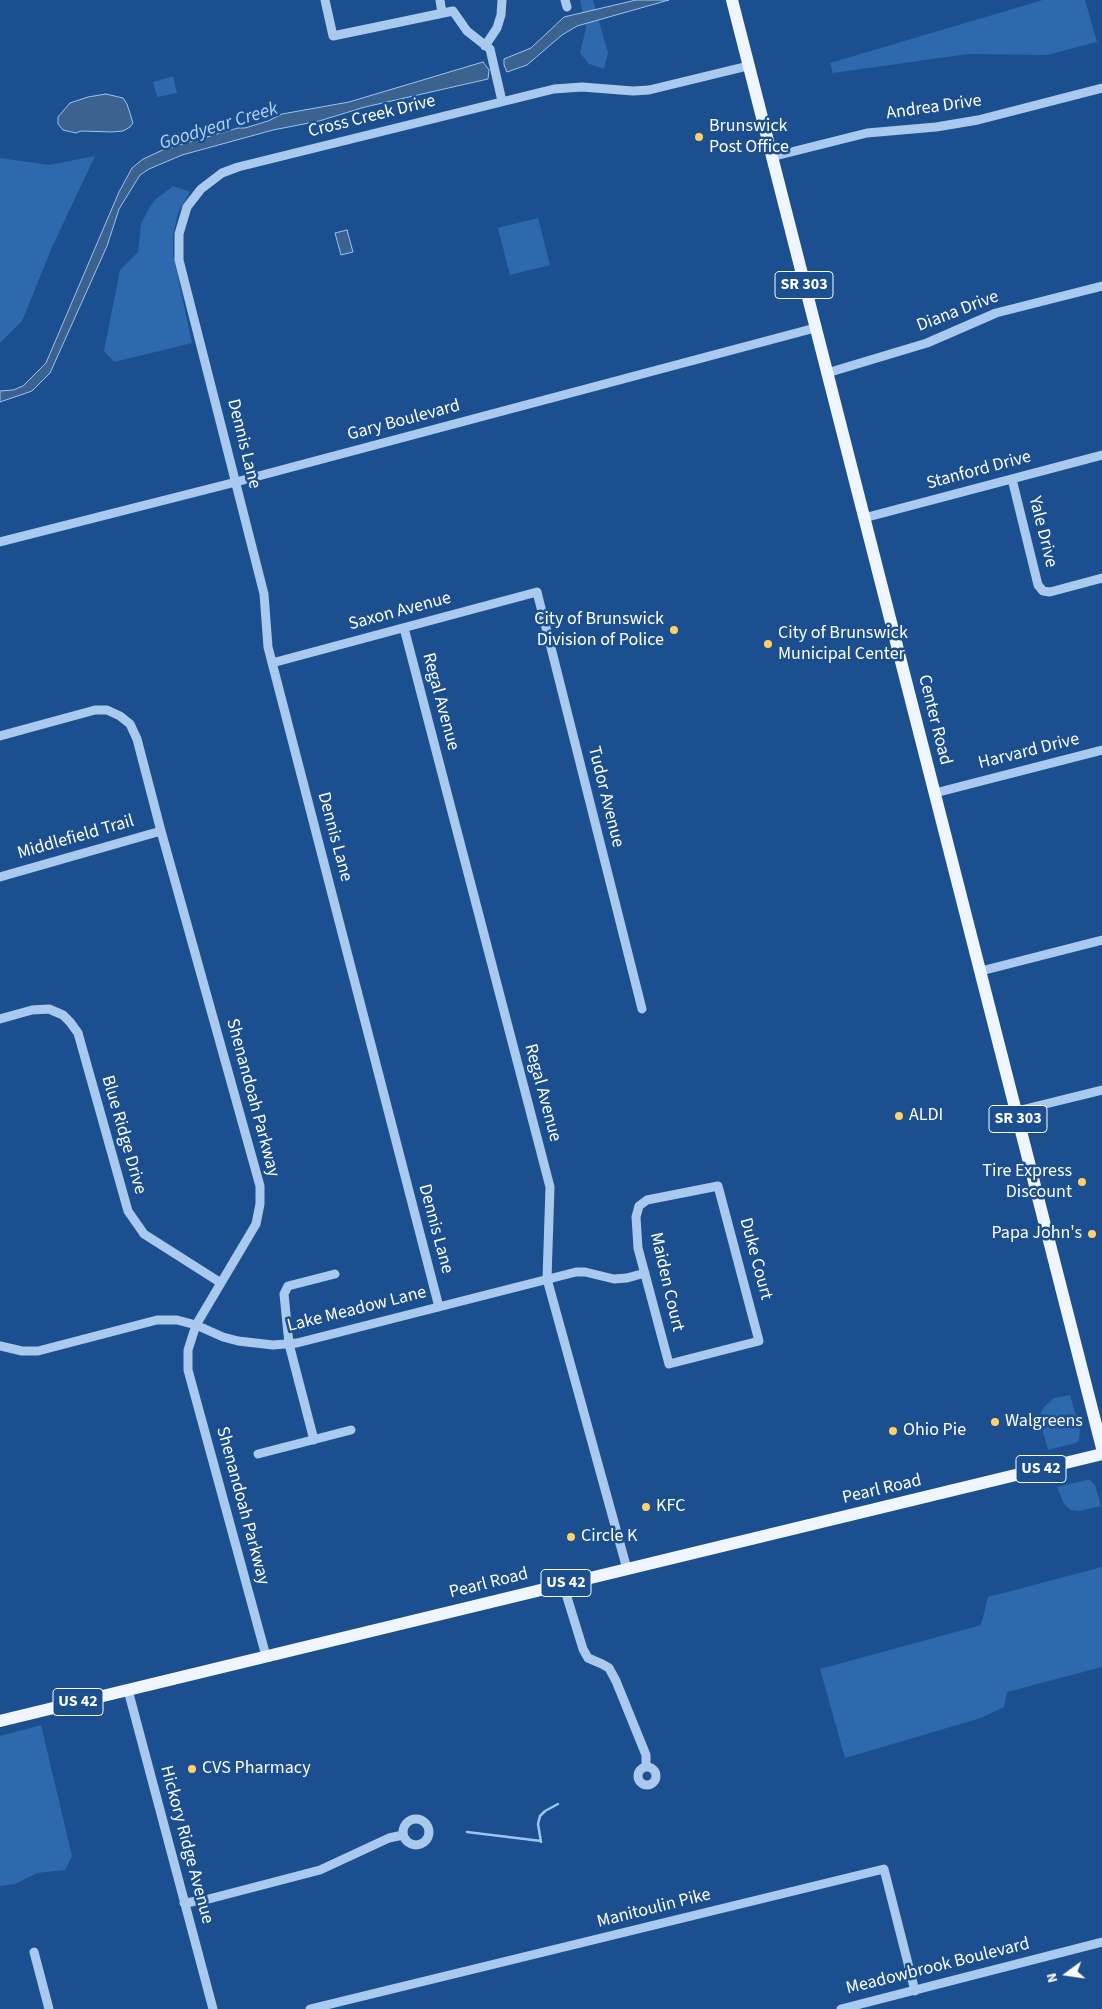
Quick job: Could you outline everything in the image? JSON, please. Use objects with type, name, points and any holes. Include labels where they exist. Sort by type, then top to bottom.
[{"type":"main road","name":"Center Road","points":[[732,0],[1102,1448]]},
{"type":"main road","name":"Pearl Road","points":[[0,1721],[1102,1454]]},
{"type":"street","points":[[325,0],[334,36],[453,11],[467,31],[490,49],[502,101]]},
{"type":"street","points":[[440,0],[442,14]]},
{"type":"street","points":[[485,46],[497,28],[501,15],[502,0]]},
{"type":"street","name":"Cross Creek Drive","points":[[208,374],[179,260],[178,247],[179,234],[188,207],[201,189],[222,173],[238,167],[554,89],[649,90],[748,66]]},
{"type":"street","name":"Andrea Drive","points":[[771,157],[867,133],[936,127],[978,120],[1102,88]]},
{"type":"street","name":"Diana Drive","points":[[827,373],[927,343],[996,313],[1102,286]]},
{"type":"street","name":"Gary Boulevard","points":[[0,542],[236,482],[815,328]]},
{"type":"street","name":"Dennis Lane","points":[[208,374],[264,594],[268,647],[439,1307]]},
{"type":"street","name":"Stanford Drive","points":[[864,518],[1102,455]]},
{"type":"street","name":"Yale Drive","points":[[1012,479],[1038,585],[1043,591],[1050,592],[1102,578]]},
{"type":"street","name":"Saxon Avenue","points":[[272,663],[537,592]]},
{"type":"street","name":"Tudor Avenue","points":[[537,592],[642,1009]]},
{"type":"street","name":"Regal Avenue","points":[[404,628],[550,1187],[547,1279],[626,1569]]},
{"type":"street","name":"Shenandoah Parkway","points":[[0,736],[95,710],[108,710],[130,724],[137,739],[260,1186],[260,1204],[256,1224],[196,1325],[188,1350],[188,1370],[266,1656]]},
{"type":"street","name":"Harvard Drive","points":[[935,793],[1102,750]]},
{"type":"street","name":"Middlefield Trail","points":[[0,877],[161,831]]},
{"type":"street","points":[[980,971],[1102,940]]},
{"type":"street","name":"Blue Ridge Drive","points":[[0,1019],[32,1010],[49,1009],[63,1016],[78,1032],[128,1211],[144,1234],[221,1283]]},
{"type":"street","points":[[1016,1112],[1102,1090]]},
{"type":"street","name":"Duke Court","points":[[639,1206],[647,1200],[718,1186],[760,1341],[669,1364]]},
{"type":"street","name":"Maiden Court","points":[[639,1206],[636,1217],[638,1248],[669,1364]]},
{"type":"street","name":"Lake Meadow Lane","points":[[0,1346],[22,1351],[38,1351],[157,1320],[177,1320],[196,1325],[238,1342],[289,1344],[312,1340],[576,1272],[585,1272],[614,1279],[645,1273]]},
{"type":"street","points":[[314,1440],[289,1344],[283,1301],[285,1290],[288,1286],[335,1274]]},
{"type":"street","points":[[258,1454],[351,1430]]},
{"type":"street","points":[[563,1584],[583,1649],[588,1658],[609,1668],[616,1680],[646,1755],[646,1768]]},
{"type":"street","name":"Hickory Ridge Avenue","points":[[128,1690],[213,2009]]},
{"type":"street","points":[[184,1903],[205,1900],[320,1870],[388,1838],[403,1835]]},
{"type":"street","name":"Manitoulin Pike","points":[[310,2009],[884,1869],[915,1991]]},
{"type":"street","name":"Meadowbrook Boulevard","points":[[841,2009],[1102,1942]]},
{"type":"street","points":[[34,1952],[49,2009]]},
{"type":"shaded area","points":[[580,0],[593,0],[608,53],[604,69],[589,64],[580,53],[586,28]]},
{"type":"shaded area","points":[[636,0],[669,0],[577,26],[562,35],[527,65],[507,72],[504,59],[531,48],[564,17]]},
{"type":"shaded area","points":[[1043,0],[1085,0],[1097,42],[1047,55],[968,54],[833,73],[830,63]]},
{"type":"shaded area","points":[[483,62],[489,70],[488,79],[365,107],[319,121],[273,130],[182,155],[149,169],[140,175],[119,209],[107,246],[50,373],[32,391],[0,402],[0,391],[13,390],[23,386],[46,363],[119,192],[132,168],[143,159],[165,149],[238,128],[245,128],[268,121],[282,114],[349,102]]},
{"type":"shaded area","points":[[173,76],[177,93],[157,97],[153,82]]},
{"type":"shaded area","points":[[106,94],[123,98],[133,123],[130,127],[123,131],[81,131],[76,133],[63,130],[58,124],[58,117],[70,103]]},
{"type":"shaded area","points":[[95,156],[53,245],[22,321],[0,343],[0,158],[49,165]]},
{"type":"shaded area","points":[[173,186],[190,192],[178,213],[173,235],[173,254],[192,343],[114,362],[104,351],[120,270],[138,252],[141,224],[149,208],[156,199]]},
{"type":"shaded area","points":[[538,218],[550,265],[510,275],[498,228]]},
{"type":"shaded area","points":[[347,230],[353,252],[341,255],[335,233]]},
{"type":"shaded area","points":[[1070,1395],[1080,1430],[1079,1440],[1076,1443],[1048,1450],[1039,1417],[1043,1408],[1054,1398]]},
{"type":"shaded area","points":[[1090,1480],[1095,1485],[1101,1506],[1079,1511],[1071,1510],[1064,1504],[1057,1487]]},
{"type":"shaded area","points":[[1102,1567],[1102,1667],[1007,1692],[1004,1707],[981,1718],[845,1758],[820,1669],[981,1625],[988,1597]]},
{"type":"shaded area","points":[[41,1725],[72,1856],[65,1870],[37,1873],[15,1884],[0,1886],[0,1736]]},
{"type":"waterway","points":[[541,1842],[538,1824],[540,1816],[558,1804]]},
{"type":"waterway","points":[[467,1832],[541,1841]]},
{"type":"place","name":"Brunswick Post Office","points":[[699,137]]},
{"type":"place","name":"City of Brunswick Division of Police","points":[[674,630]]},
{"type":"place","name":"City of Brunswick Municipal Center","points":[[768,644]]},
{"type":"place","name":"ALDI","points":[[899,1116]]},
{"type":"place","name":"Tire Express Discount","points":[[1082,1182]]},
{"type":"place","name":"Papa John's","points":[[1092,1234]]},
{"type":"place","name":"Walgreens","points":[[995,1422]]},
{"type":"place","name":"Ohio Pie","points":[[893,1431]]},
{"type":"place","name":"KFC","points":[[646,1507]]},
{"type":"place","name":"Circle K","points":[[571,1537]]},
{"type":"place","name":"CVS Pharmacy","points":[[192,1769]]},
{"type":"water label","name":"Goodyear Creek","points":[[219,127]]}]
